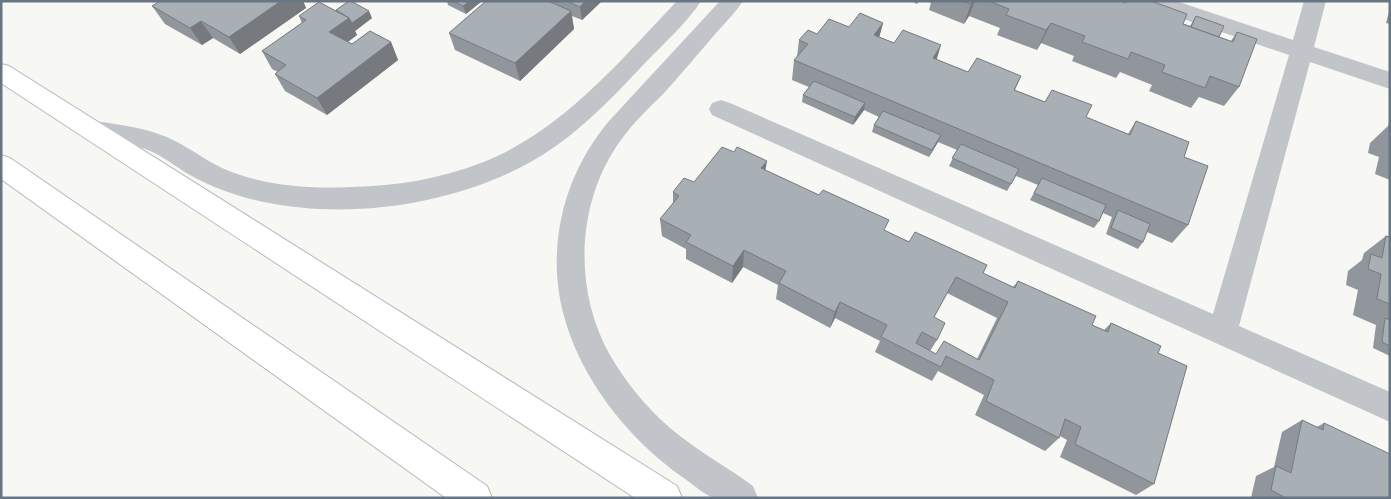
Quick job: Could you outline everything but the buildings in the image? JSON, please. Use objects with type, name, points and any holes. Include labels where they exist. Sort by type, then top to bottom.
[{"type":"main road","points":[[1,72],[665,498]]},
{"type":"main road","points":[[1,165],[476,498]]},
{"type":"street","points":[[94,130],[133,136],[157,143],[206,171],[236,184],[270,193],[327,199],[394,196],[432,189],[468,179],[501,166],[532,149],[558,131],[624,70],[690,1]]},
{"type":"street","points":[[732,1],[622,121],[605,144],[590,169],[581,191],[574,215],[570,247],[571,280],[578,315],[591,350],[605,377],[625,404],[648,429],[741,498]]},
{"type":"street","points":[[1153,1],[1390,81]]},
{"type":"street","points":[[1224,332],[1315,1]]},
{"type":"street","points":[[721,108],[1390,407]]}]
